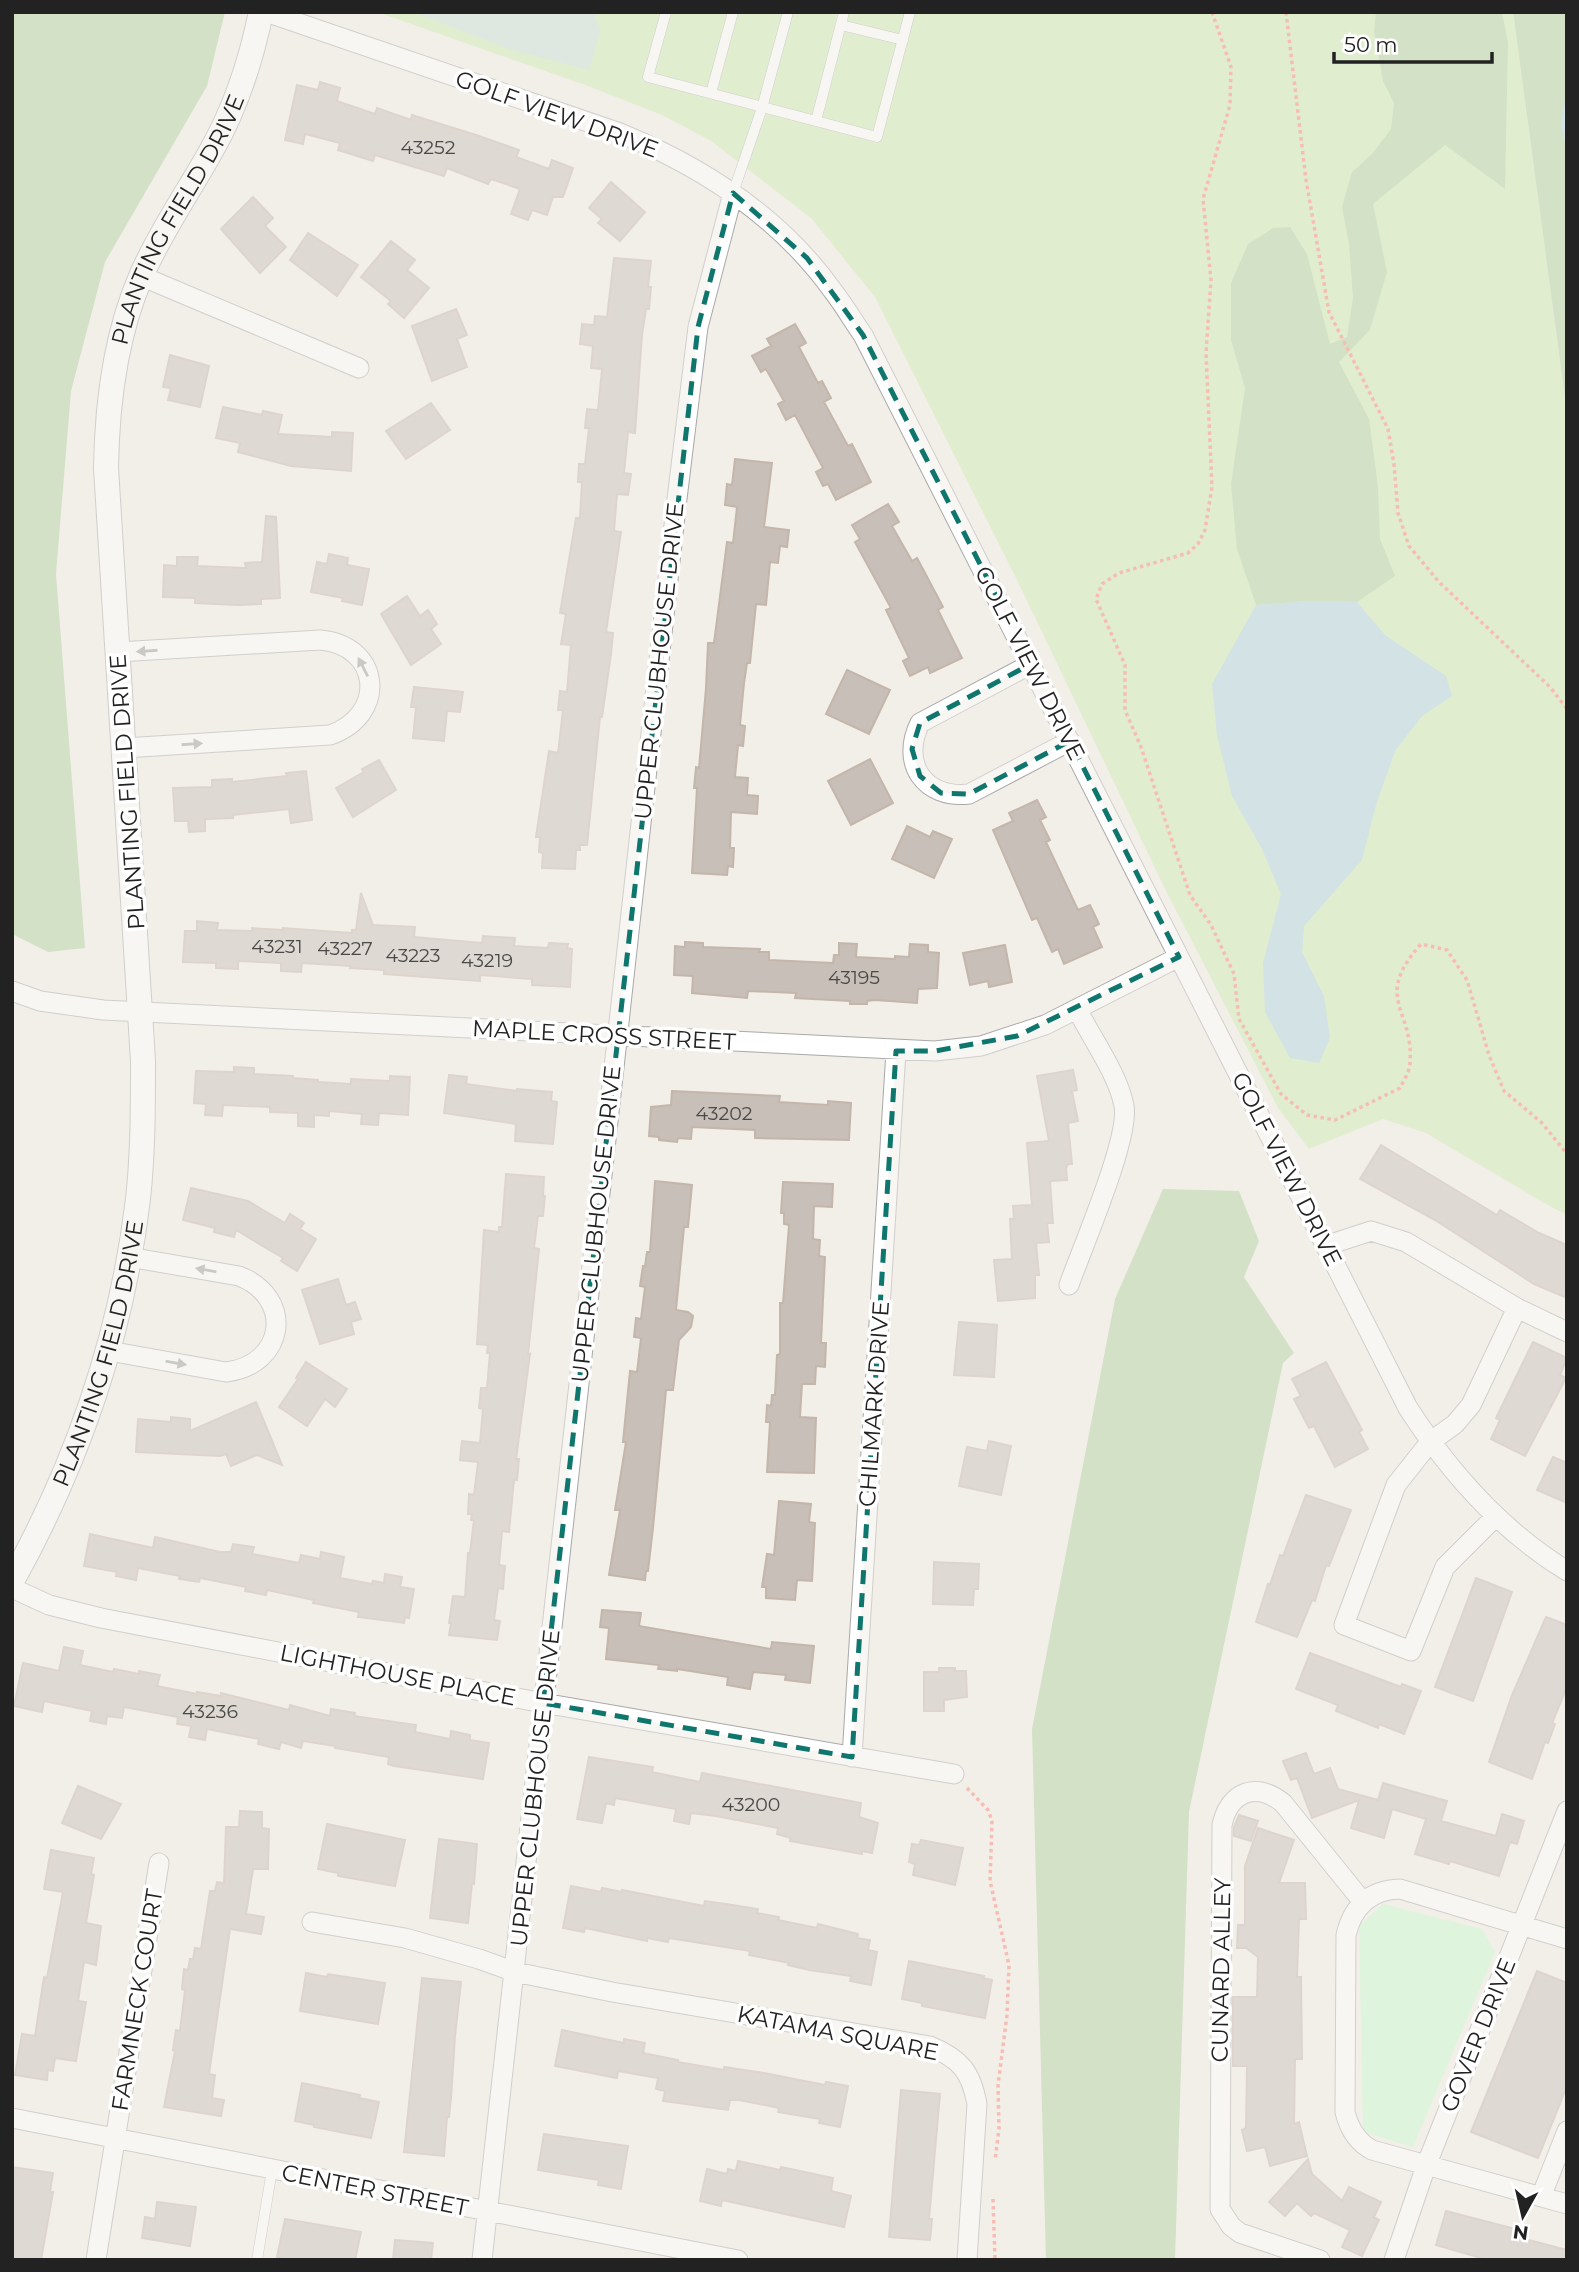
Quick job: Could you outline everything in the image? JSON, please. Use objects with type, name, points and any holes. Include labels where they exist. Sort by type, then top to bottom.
[{"type":"street","name":"GOLF VIEW DRIVE","points":[[263,12],[620,133],[658,149],[733,193],[778,229],[807,258],[833,290],[863,335],[1408,1408],[1462,1483],[1495,1517],[1567,1571]]},
{"type":"street","name":"PLANTING FIELD DRIVE","points":[[12,1581],[64,1479],[89,1415],[109,1351],[129,1257],[138,1198],[143,1129],[141,1011],[106,468],[111,382],[120,339],[141,276],[159,238],[211,152],[245,73],[263,12]]},
{"type":"street","name":"UPPER CLUBHOUSE DRIVE","points":[[482,2260],[698,327],[733,193]]},
{"type":"street","points":[[141,276],[359,368]]},
{"type":"street","points":[[118,652],[334,641],[358,656],[366,668],[369,682],[369,697],[364,710],[355,722],[330,735],[124,748]]},
{"type":"street","points":[[1031,664],[920,723],[912,749],[920,776],[929,786],[941,793],[955,796],[969,794],[1070,741]]},
{"type":"street","name":"MAPLE CROSS STREET","points":[[12,991],[40,1001],[78,1008],[935,1051],[981,1046],[1017,1036],[1180,957]]},
{"type":"street","points":[[1069,1285],[1120,1144],[1125,1109],[1116,1082],[1077,1009]]},
{"type":"street","name":"CHILMARK DRIVE","points":[[852,1757],[896,1051]]},
{"type":"street","points":[[1325,1246],[1371,1231],[1406,1242],[1517,1308],[1567,1332]]},
{"type":"street","points":[[109,1351],[226,1372],[253,1365],[264,1356],[272,1344],[276,1330],[272,1302],[264,1290],[252,1281],[239,1276],[129,1257]]},
{"type":"street","points":[[1495,1517],[1445,1567],[1411,1650],[1344,1625],[1396,1485],[1430,1442],[1455,1424],[1471,1405],[1517,1308]]},
{"type":"street","name":"LIGHTHOUSE PLACE","points":[[12,1588],[49,1605],[101,1618],[543,1703],[954,1774]]},
{"type":"street","name":"CUNARD ALLEY","points":[[1320,2260],[1240,2233],[1231,2226],[1220,2209],[1224,1812],[1233,1800],[1245,1793],[1260,1791],[1273,1796],[1283,1803],[1363,1902]]},
{"type":"street","name":"GOVER DRIVE","points":[[1394,2260],[1426,2166],[1567,1811]]},
{"type":"street","name":"FARMNECK COURT","points":[[96,2260],[159,1863]]},
{"type":"street","points":[[1567,1939],[1400,1889],[1377,1892],[1363,1902],[1350,1919],[1346,1935],[1345,2112],[1354,2134],[1365,2146],[1426,2166],[1567,2204]]},
{"type":"street","name":"KATAMA SQUARE","points":[[312,1922],[405,1938],[515,1972],[612,1992],[930,2046],[953,2056],[974,2087],[977,2104],[967,2260]]},
{"type":"street","name":"CENTER STREET","points":[[12,2118],[738,2260]]},
{"type":"street","points":[[1541,2197],[1567,2132]]},
{"type":"lane","points":[[666,12],[648,77],[877,137],[910,12]]},
{"type":"lane","points":[[711,93],[733,12]]},
{"type":"lane","points":[[733,193],[762,107],[788,12]]},
{"type":"lane","points":[[816,121],[844,12]]},
{"type":"lane","points":[[841,25],[903,40]]},
{"type":"lane","points":[[257,2260],[272,2170]]},
{"type":"path","points":[[1212,12],[1231,67],[1230,105],[1203,199],[1211,280],[1206,353],[1212,486],[1205,530],[1198,544],[1188,553],[1119,573],[1102,584],[1096,599],[1125,665],[1125,709],[1141,747],[1190,895],[1210,925],[1234,974],[1240,1019],[1281,1094],[1307,1115],[1335,1120],[1400,1088],[1410,1065],[1409,1045],[1395,993],[1405,962],[1421,944],[1447,950],[1466,980],[1489,1055],[1504,1091],[1542,1123],[1567,1154]]},
{"type":"path","points":[[1286,12],[1306,180],[1329,312],[1388,429],[1398,513],[1409,546],[1439,582],[1550,687],[1567,709]]},
{"type":"path","points":[[954,1774],[988,1810],[992,1821],[990,1881],[1009,1965],[1007,2015],[998,2085],[999,2129],[995,2163]]},
{"type":"path","points":[[993,2193],[995,2260]]},
{"type":"highlighted area","points":[[733,193],[807,258],[863,335],[1031,664],[920,723],[912,749],[920,776],[941,793],[969,794],[1070,741],[1179,957],[1017,1036],[935,1051],[896,1051],[852,1757],[543,1703],[698,327]]},
{"type":"green space","points":[[12,12],[225,12],[207,86],[105,262],[71,391],[56,574],[85,948],[48,952],[12,934]]},
{"type":"green space","points":[[377,12],[1513,12],[1567,413],[1567,1215],[1426,1133],[1383,1119],[1309,1149],[1278,1108],[1166,891],[1018,582],[875,297],[811,218],[711,141],[662,115],[588,86]]},
{"type":"green space","points":[[413,12],[594,12],[600,31],[589,70],[512,50]]},
{"type":"green space","points":[[1376,12],[1502,12],[1508,43],[1505,189],[1445,145],[1373,204],[1387,272],[1370,330],[1339,362],[1369,419],[1378,486],[1380,539],[1395,576],[1357,602],[1308,601],[1256,605],[1237,549],[1231,484],[1245,388],[1231,340],[1231,283],[1248,244],[1273,228],[1290,227],[1307,254],[1330,344],[1347,337],[1353,298],[1349,244],[1342,207],[1352,172],[1372,154],[1391,129],[1394,103],[1383,81],[1374,32]]},
{"type":"green space","points":[[1513,12],[1567,12],[1567,413]]},
{"type":"green space","points":[[1163,1189],[1239,1191],[1259,1241],[1244,1277],[1294,1353],[1283,1363],[1189,1812],[1175,2260],[1046,2260],[1032,1729],[1115,1299]]},
{"type":"green space","points":[[1383,1904],[1482,1929],[1495,1952],[1413,2147],[1363,2132],[1359,1926]]},
{"type":"water","points":[[1308,601],[1357,602],[1385,635],[1446,676],[1452,696],[1422,716],[1395,751],[1376,805],[1362,860],[1304,926],[1302,952],[1324,996],[1330,1038],[1319,1063],[1290,1058],[1265,1012],[1263,963],[1281,894],[1262,849],[1232,796],[1217,735],[1212,684],[1256,605]]},
{"type":"building","points":[[320,82],[340,88],[337,101],[375,114],[377,108],[411,120],[412,115],[519,150],[516,157],[549,169],[552,160],[573,168],[563,197],[553,197],[547,215],[532,210],[528,220],[511,214],[520,189],[491,179],[488,184],[447,168],[444,176],[375,155],[373,161],[338,150],[340,143],[305,134],[303,144],[285,140],[297,85],[318,90]]},
{"type":"building","points":[[611,182],[645,212],[620,241],[598,223],[602,219],[589,208]]},
{"type":"building","points":[[253,197],[273,218],[265,226],[286,247],[260,273],[221,229]]},
{"type":"building","points":[[308,233],[358,265],[337,296],[290,260]]},
{"type":"building","points":[[391,241],[415,260],[407,270],[429,288],[404,318],[388,304],[391,301],[361,277]]},
{"type":"building","points":[[614,258],[651,261],[648,287],[651,287],[642,335],[635,433],[628,432],[624,473],[631,474],[628,495],[617,494],[614,531],[621,532],[606,632],[613,633],[611,654],[600,717],[587,845],[580,845],[580,850],[576,850],[575,869],[542,868],[540,837],[536,837],[549,751],[558,753],[563,710],[558,710],[560,691],[567,692],[571,645],[561,644],[566,614],[560,613],[576,518],[580,518],[582,482],[578,482],[579,464],[585,464],[589,428],[585,428],[587,409],[598,410],[602,369],[591,368],[593,346],[580,344],[582,324],[594,325],[595,316],[607,317]]},
{"type":"building","points":[[456,309],[467,335],[457,339],[467,367],[432,381],[412,326]]},
{"type":"building","points":[[795,324],[806,343],[799,347],[818,383],[822,381],[831,398],[824,402],[848,446],[852,444],[871,482],[836,500],[828,484],[823,486],[816,472],[823,468],[795,415],[786,420],[778,404],[784,401],[766,369],[761,372],[752,356],[771,346],[767,339]]},
{"type":"building","points":[[170,355],[209,366],[200,407],[168,400],[171,388],[163,387]]},
{"type":"building","points":[[431,403],[450,430],[406,459],[386,431]]},
{"type":"building","points":[[223,407],[262,415],[263,411],[282,415],[278,434],[332,437],[332,432],[353,433],[351,471],[291,466],[238,452],[240,443],[216,438]]},
{"type":"building","points":[[735,459],[772,463],[764,527],[789,530],[787,547],[780,546],[778,563],[770,562],[766,605],[756,604],[750,663],[747,663],[744,683],[740,725],[745,726],[743,746],[738,745],[735,777],[748,778],[747,795],[758,796],[757,814],[731,812],[730,848],[734,848],[733,867],[728,866],[727,875],[692,873],[697,788],[694,788],[696,767],[699,768],[708,643],[714,643],[727,542],[733,543],[737,507],[725,505],[727,484],[732,485]]},
{"type":"building","points":[[888,504],[899,522],[892,526],[912,561],[917,558],[943,607],[938,610],[962,658],[930,673],[928,667],[910,676],[903,661],[909,658],[886,610],[891,608],[855,542],[860,539],[852,525]]},
{"type":"building","points":[[266,516],[276,517],[280,598],[261,599],[261,604],[237,605],[195,603],[195,598],[163,597],[164,565],[177,566],[177,557],[198,557],[197,566],[246,568],[245,563],[262,562]]},
{"type":"building","points":[[329,554],[348,558],[347,565],[369,569],[362,605],[311,592],[317,562],[327,564]]},
{"type":"building","points":[[407,596],[420,616],[428,610],[437,624],[431,629],[441,644],[411,665],[381,614]]},
{"type":"building","points":[[847,670],[890,690],[869,734],[826,714]]},
{"type":"building","points":[[414,687],[463,692],[460,712],[447,711],[444,741],[413,738],[416,707],[411,707]]},
{"type":"building","points":[[870,759],[893,803],[851,825],[828,781]]},
{"type":"building","points":[[379,760],[396,790],[353,817],[336,788]]},
{"type":"building","points":[[306,771],[312,820],[291,823],[289,809],[233,815],[233,818],[205,819],[205,831],[189,832],[188,821],[175,821],[173,788],[212,787],[212,780],[232,779],[232,782],[287,776],[286,773]]},
{"type":"building","points":[[1037,800],[1046,817],[1040,820],[1050,840],[1046,842],[1078,910],[1090,905],[1099,924],[1093,927],[1102,947],[1064,964],[1058,949],[1052,952],[1037,918],[1032,920],[993,830],[1013,821],[1009,813]]},
{"type":"building","points":[[907,826],[930,837],[933,831],[952,839],[934,878],[892,859]]},
{"type":"building","points":[[361,893],[373,925],[415,927],[414,937],[482,943],[483,936],[515,938],[514,946],[548,948],[549,943],[568,944],[567,948],[572,949],[570,987],[532,985],[532,979],[480,975],[480,981],[384,974],[384,970],[350,968],[351,966],[302,963],[301,972],[281,971],[281,963],[238,961],[238,969],[216,968],[216,963],[183,962],[185,931],[197,931],[197,921],[218,923],[217,930],[283,928],[352,933],[352,930],[356,930]]},
{"type":"building","points":[[685,942],[703,943],[703,947],[760,949],[759,952],[769,952],[769,960],[833,963],[834,955],[839,955],[839,943],[857,944],[856,957],[895,959],[895,956],[909,957],[910,944],[928,945],[928,952],[939,953],[937,988],[918,989],[917,1003],[875,1000],[867,1001],[867,1004],[850,1004],[850,1001],[795,998],[796,993],[748,991],[747,998],[692,993],[693,976],[674,975],[675,946],[685,947]]},
{"type":"building","points":[[1005,945],[1012,982],[989,987],[988,981],[970,985],[963,953]]},
{"type":"building","points":[[234,1067],[254,1068],[254,1074],[351,1084],[351,1079],[390,1081],[390,1076],[410,1077],[408,1115],[379,1113],[378,1125],[361,1124],[362,1114],[329,1111],[329,1116],[314,1115],[314,1127],[298,1126],[298,1113],[270,1112],[270,1107],[223,1105],[222,1116],[205,1115],[206,1104],[194,1103],[196,1071],[234,1072]]},
{"type":"building","points":[[1073,1070],[1077,1090],[1072,1091],[1078,1121],[1068,1123],[1072,1164],[1068,1164],[1066,1168],[1067,1180],[1050,1181],[1053,1223],[1047,1223],[1049,1242],[1036,1243],[1039,1275],[1035,1275],[1035,1298],[998,1301],[994,1260],[1012,1259],[1010,1219],[1014,1219],[1013,1206],[1032,1205],[1027,1143],[1049,1141],[1037,1076]]},
{"type":"building","points":[[449,1075],[467,1077],[466,1084],[517,1091],[552,1092],[551,1101],[557,1102],[553,1144],[515,1141],[516,1124],[444,1113]]},
{"type":"building","points":[[672,1091],[780,1096],[779,1102],[828,1105],[828,1101],[851,1103],[849,1140],[755,1138],[755,1130],[692,1127],[691,1139],[678,1138],[677,1142],[659,1140],[659,1137],[649,1136],[651,1107],[671,1105]]},
{"type":"building","points":[[1381,1145],[1497,1215],[1500,1210],[1539,1233],[1567,1245],[1567,1298],[1534,1284],[1435,1220],[1360,1179]]},
{"type":"building","points":[[506,1174],[544,1177],[545,1196],[543,1216],[538,1216],[534,1248],[539,1249],[528,1355],[530,1354],[516,1459],[519,1459],[517,1480],[514,1480],[509,1532],[502,1531],[499,1565],[505,1566],[503,1589],[498,1588],[494,1620],[500,1621],[497,1640],[449,1635],[449,1623],[453,1596],[465,1597],[468,1553],[474,1520],[471,1520],[472,1514],[468,1514],[469,1494],[474,1495],[478,1462],[460,1460],[462,1441],[480,1443],[483,1409],[479,1408],[481,1388],[487,1388],[490,1353],[487,1353],[488,1345],[477,1344],[484,1230],[499,1232],[499,1227],[502,1227]]},
{"type":"building","points":[[655,1181],[692,1185],[688,1227],[684,1227],[676,1310],[688,1312],[693,1316],[691,1327],[679,1340],[673,1390],[666,1390],[653,1528],[645,1580],[609,1575],[620,1510],[615,1510],[626,1442],[623,1442],[630,1371],[637,1372],[641,1338],[634,1337],[636,1318],[641,1319],[645,1287],[640,1286],[647,1252],[650,1252]]},
{"type":"building","points":[[783,1182],[833,1184],[832,1207],[814,1206],[813,1239],[820,1240],[819,1256],[825,1257],[821,1343],[826,1343],[825,1367],[816,1366],[815,1384],[802,1384],[800,1417],[816,1418],[814,1473],[767,1472],[770,1422],[766,1422],[767,1405],[771,1406],[772,1395],[775,1395],[777,1355],[780,1354],[780,1303],[783,1303],[789,1225],[784,1224],[784,1213],[781,1213]]},
{"type":"building","points":[[191,1188],[248,1201],[285,1223],[290,1214],[304,1223],[300,1229],[316,1239],[297,1271],[281,1261],[283,1258],[236,1230],[234,1237],[214,1232],[215,1228],[183,1220]]},
{"type":"building","points":[[338,1279],[346,1305],[355,1302],[361,1319],[351,1322],[354,1334],[320,1344],[302,1290]]},
{"type":"building","points":[[959,1322],[997,1325],[994,1377],[954,1375]]},
{"type":"building","points":[[1533,1342],[1567,1358],[1560,1375],[1566,1378],[1525,1456],[1491,1439],[1500,1420],[1496,1418]]},
{"type":"building","points":[[306,1362],[347,1389],[335,1407],[325,1399],[307,1426],[279,1407]]},
{"type":"building","points":[[1326,1362],[1362,1430],[1359,1432],[1368,1449],[1335,1467],[1314,1426],[1309,1428],[1294,1399],[1301,1396],[1292,1379]]},
{"type":"building","points":[[256,1402],[282,1465],[257,1455],[231,1466],[226,1454],[220,1456],[136,1452],[138,1419],[171,1422],[171,1417],[190,1419],[190,1431]]},
{"type":"building","points":[[989,1441],[1011,1446],[1001,1495],[959,1486],[967,1447],[987,1451]]},
{"type":"building","points":[[1553,1457],[1567,1463],[1567,1503],[1537,1490]]},
{"type":"building","points":[[1306,1495],[1351,1510],[1329,1566],[1326,1565],[1315,1601],[1312,1600],[1297,1637],[1256,1622],[1268,1584],[1270,1585],[1280,1555],[1283,1556]]},
{"type":"building","points":[[779,1501],[811,1504],[809,1522],[815,1523],[812,1581],[797,1580],[795,1600],[766,1598],[766,1587],[762,1587],[767,1554],[774,1555]]},
{"type":"building","points":[[90,1534],[153,1548],[155,1537],[220,1552],[231,1552],[233,1544],[254,1547],[252,1554],[299,1563],[301,1555],[320,1559],[321,1552],[344,1557],[340,1578],[372,1584],[373,1581],[384,1583],[385,1574],[402,1577],[400,1587],[414,1589],[409,1618],[405,1617],[404,1623],[358,1617],[359,1612],[313,1603],[314,1600],[267,1590],[266,1595],[245,1591],[246,1587],[200,1578],[199,1582],[179,1579],[180,1576],[138,1568],[136,1580],[116,1576],[117,1572],[84,1566]]},
{"type":"building","points":[[934,1562],[979,1564],[978,1589],[974,1589],[973,1605],[933,1604]]},
{"type":"building","points":[[1476,1578],[1512,1592],[1473,1701],[1435,1687]]},
{"type":"building","points":[[602,1610],[641,1613],[639,1626],[771,1649],[772,1642],[814,1646],[810,1683],[785,1680],[786,1675],[753,1672],[750,1689],[727,1685],[728,1677],[677,1669],[658,1669],[659,1665],[606,1659],[609,1628],[600,1627]]},
{"type":"building","points":[[1546,1617],[1567,1625],[1567,1687],[1552,1723],[1555,1724],[1548,1743],[1545,1742],[1532,1779],[1489,1762],[1512,1695]]},
{"type":"building","points":[[64,1647],[83,1651],[80,1665],[113,1672],[114,1669],[160,1675],[157,1686],[197,1694],[221,1696],[221,1693],[289,1710],[290,1705],[330,1716],[331,1709],[355,1713],[354,1716],[416,1725],[415,1732],[450,1739],[451,1731],[470,1735],[470,1740],[489,1743],[483,1779],[394,1766],[388,1764],[389,1757],[303,1741],[301,1748],[281,1742],[279,1749],[258,1744],[259,1739],[207,1729],[205,1740],[189,1737],[191,1726],[177,1724],[178,1717],[124,1707],[122,1718],[107,1716],[106,1724],[90,1721],[92,1711],[44,1701],[42,1712],[14,1706],[23,1663],[59,1671]]},
{"type":"building","points":[[1310,1653],[1401,1687],[1402,1684],[1421,1691],[1404,1734],[1379,1724],[1378,1728],[1336,1711],[1338,1705],[1296,1689]]},
{"type":"building","points":[[939,1668],[966,1671],[967,1697],[944,1700],[944,1711],[924,1711],[924,1672],[939,1672]]},
{"type":"building","points":[[1306,1753],[1314,1774],[1330,1768],[1338,1789],[1378,1800],[1383,1783],[1447,1801],[1441,1821],[1496,1836],[1502,1814],[1524,1821],[1517,1844],[1510,1842],[1499,1876],[1415,1854],[1426,1819],[1392,1809],[1384,1838],[1351,1828],[1359,1800],[1312,1818],[1297,1778],[1291,1780],[1283,1761]]},
{"type":"building","points":[[589,1757],[653,1767],[652,1772],[700,1782],[702,1773],[861,1803],[859,1817],[878,1823],[872,1853],[862,1851],[862,1854],[790,1841],[791,1838],[777,1834],[778,1828],[716,1816],[691,1813],[689,1824],[674,1821],[676,1809],[615,1798],[614,1805],[606,1803],[602,1823],[577,1819]]},
{"type":"building","points":[[78,1786],[121,1804],[101,1839],[62,1823]]},
{"type":"building","points":[[240,1811],[262,1812],[262,1828],[269,1829],[268,1869],[253,1869],[246,1914],[264,1917],[261,1934],[230,1929],[209,2074],[215,2075],[212,2098],[224,2100],[221,2116],[164,2107],[175,2051],[176,2030],[180,2031],[185,1990],[182,1989],[184,1969],[188,1970],[195,1948],[201,1949],[210,1891],[215,1891],[217,1882],[224,1883],[226,1827],[239,1827]]},
{"type":"building","points":[[1239,1815],[1258,1821],[1251,1841],[1234,1836]]},
{"type":"building","points":[[327,1824],[405,1840],[395,1886],[338,1876],[338,1873],[318,1869]]},
{"type":"building","points":[[1258,1828],[1294,1840],[1279,1883],[1305,1883],[1306,1919],[1299,1919],[1297,1977],[1301,1977],[1302,2059],[1295,2059],[1294,2124],[1299,2122],[1307,2156],[1270,2166],[1265,2147],[1247,2151],[1242,2130],[1246,2128],[1247,2066],[1233,2066],[1233,1997],[1257,1997],[1258,1957],[1246,1948],[1237,1948],[1238,1925],[1245,1925],[1245,1866]]},
{"type":"building","points":[[439,1839],[477,1844],[468,1923],[430,1918]]},
{"type":"building","points":[[921,1840],[963,1848],[955,1885],[913,1875],[915,1864],[909,1862],[912,1844],[919,1845]]},
{"type":"building","points":[[51,1850],[94,1858],[86,1923],[101,1926],[96,1965],[84,1962],[78,2001],[86,2002],[76,2061],[55,2058],[53,2071],[48,2070],[47,2080],[15,2075],[22,2034],[35,2036],[44,1977],[47,1978],[63,1892],[44,1889]]},
{"type":"building","points":[[571,1886],[601,1892],[602,1888],[622,1890],[704,1906],[705,1901],[758,1909],[757,1913],[779,1917],[778,1920],[817,1928],[818,1924],[858,1934],[857,1938],[870,1940],[868,1950],[877,1952],[871,1985],[850,1981],[851,1976],[809,1970],[749,1955],[750,1951],[669,1938],[668,1942],[647,1938],[647,1941],[585,1928],[584,1932],[563,1928]]},
{"type":"building","points":[[909,1961],[984,1976],[983,1978],[992,1980],[985,2018],[922,2006],[922,2003],[902,1999]]},
{"type":"building","points":[[1537,1971],[1567,1983],[1567,2086],[1538,2158],[1471,2132]]},
{"type":"building","points":[[306,1973],[385,1983],[378,2024],[300,2011]]},
{"type":"building","points":[[422,1978],[461,1982],[444,2156],[404,2152]]},
{"type":"building","points":[[562,2030],[624,2043],[624,2039],[645,2043],[643,2053],[678,2062],[764,2073],[825,2085],[826,2082],[848,2086],[840,2127],[819,2123],[820,2119],[778,2112],[779,2108],[739,2100],[730,2100],[728,2110],[663,2101],[665,2091],[656,2089],[658,2078],[618,2071],[617,2078],[555,2066]]},
{"type":"building","points":[[302,2083],[360,2095],[359,2098],[379,2102],[371,2138],[295,2121]]},
{"type":"building","points":[[901,2090],[940,2094],[929,2219],[932,2219],[930,2240],[889,2237]]},
{"type":"building","points":[[544,2134],[628,2146],[621,2189],[598,2185],[599,2180],[538,2170]]},
{"type":"building","points":[[1308,2159],[1312,2174],[1342,2201],[1349,2187],[1381,2202],[1374,2217],[1379,2220],[1362,2256],[1342,2247],[1350,2230],[1314,2213],[1311,2216],[1297,2203],[1285,2216],[1269,2202]]},
{"type":"building","points":[[738,2161],[833,2178],[831,2191],[851,2196],[844,2227],[722,2200],[721,2206],[700,2201],[707,2169],[727,2174],[728,2169],[736,2171]]},
{"type":"building","points":[[12,2167],[53,2173],[50,2192],[53,2192],[41,2260],[12,2260]]},
{"type":"building","points":[[157,2202],[196,2207],[190,2246],[142,2238],[145,2217],[155,2219]]},
{"type":"building","points":[[1446,2211],[1527,2232],[1525,2239],[1567,2250],[1567,2260],[1488,2260],[1436,2245]]},
{"type":"building","points":[[285,2219],[361,2232],[355,2260],[289,2260],[277,2257]]},
{"type":"building","points":[[395,2240],[433,2243],[431,2260],[393,2260]]},
{"type":"waterway","points":[[1567,105],[1564,124],[1567,139]]}]
